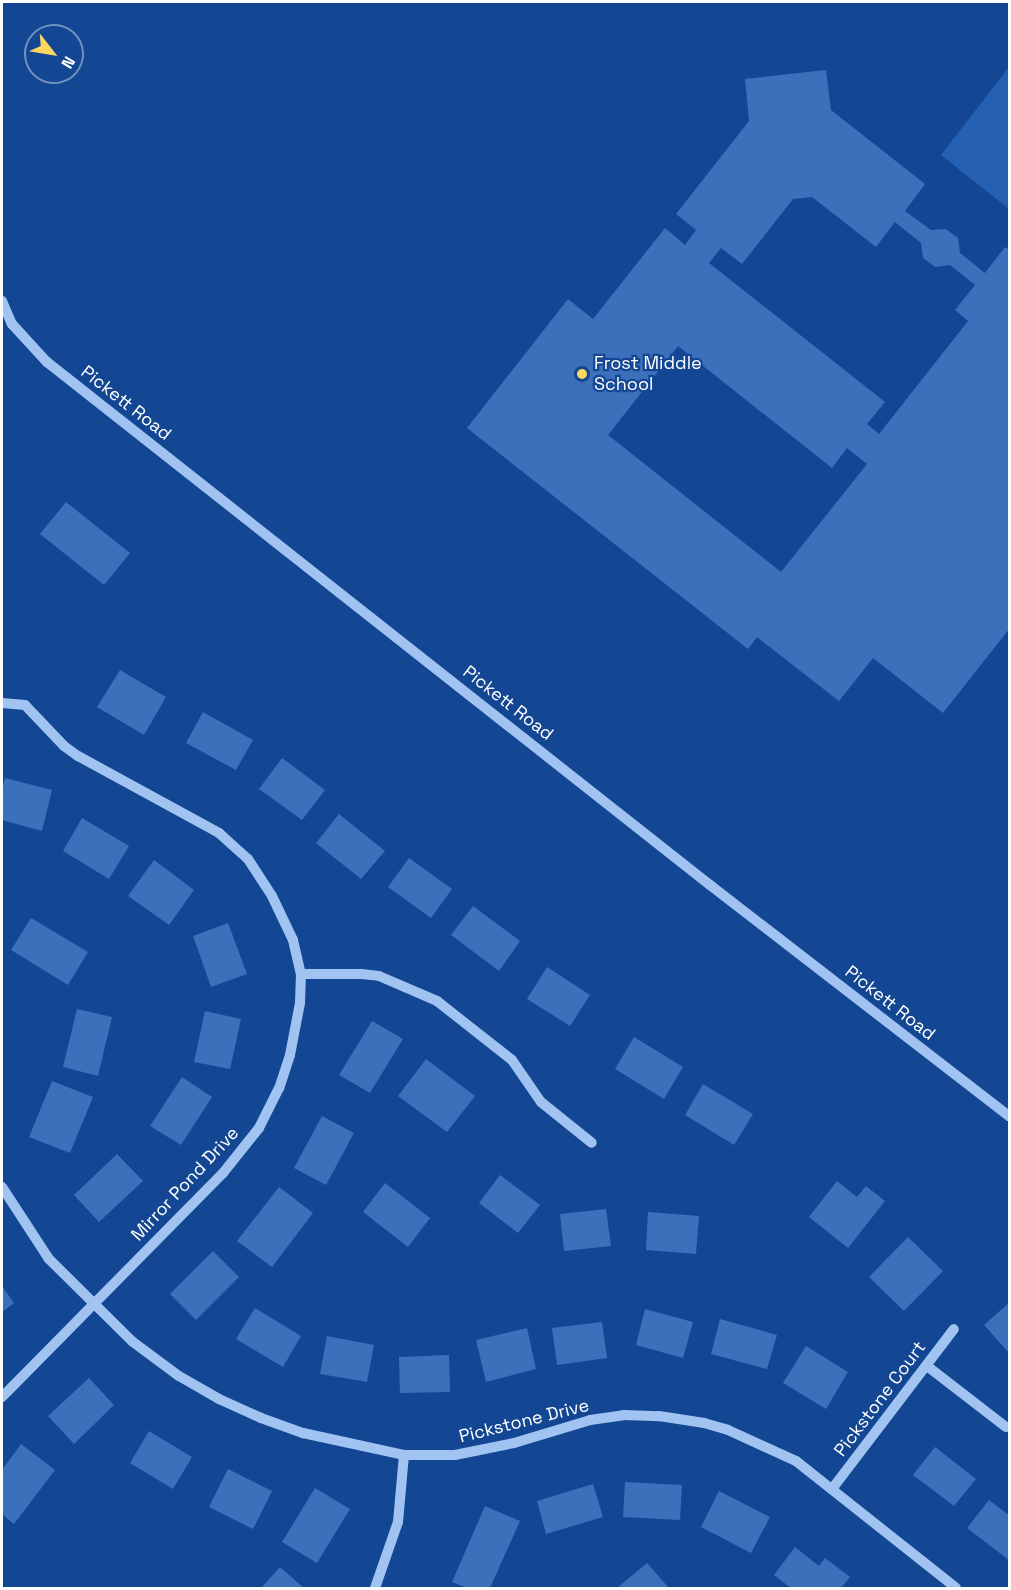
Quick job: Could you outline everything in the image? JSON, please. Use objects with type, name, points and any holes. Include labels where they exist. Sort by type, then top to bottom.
[{"type":"street","name":"Pickett Road","points":[[2,301],[12,324],[46,362],[710,885],[1010,1117]]},
{"type":"street","name":"Mirror Pond Drive","points":[[2,703],[25,705],[64,747],[219,833],[248,860],[272,896],[292,940],[301,974],[300,1003],[290,1055],[279,1088],[259,1128],[223,1173],[2,1396]]},
{"type":"street","points":[[301,974],[380,976],[437,1001],[512,1060],[541,1102],[592,1143]]},
{"type":"street","name":"Pickstone Drive","points":[[2,1187],[49,1259],[93,1303],[133,1342],[179,1376],[219,1399],[303,1433],[404,1455],[455,1455],[514,1443],[590,1420],[624,1416],[659,1416],[704,1423],[760,1443],[796,1461],[956,1588]]},
{"type":"street","name":"Pickstone Court","points":[[832,1489],[954,1329]]},
{"type":"street","points":[[927,1366],[1006,1427]]},
{"type":"street","points":[[375,1588],[398,1522],[404,1455]]},
{"type":"shaded area","points":[[1009,67],[1009,209],[941,155]]},
{"type":"building","name":"Frost Middle School","points":[[826,70],[831,110],[925,184],[905,211],[931,230],[946,229],[958,238],[960,253],[985,273],[1005,247],[1010,250],[1010,628],[943,713],[873,658],[839,701],[757,637],[748,649],[467,428],[568,299],[593,319],[665,228],[685,245],[696,230],[676,214],[749,121],[745,79]],"holes":[[[812,197],[876,247],[895,222],[921,243],[923,258],[935,267],[950,265],[975,285],[955,310],[968,321],[879,434],[867,424],[885,402],[709,263],[721,248],[742,264],[793,199]],[[678,346],[832,468],[847,448],[867,464],[781,572],[608,435]]]},
{"type":"building","points":[[66,502],[130,553],[104,585],[40,534]]},
{"type":"building","points":[[120,670],[166,697],[144,735],[97,707]]},
{"type":"building","points":[[203,712],[253,740],[236,770],[186,743]]},
{"type":"building","points":[[282,758],[325,790],[302,820],[259,789]]},
{"type":"building","points":[[5,778],[52,790],[42,831],[2,820],[2,790]]},
{"type":"building","points":[[339,814],[385,851],[361,879],[316,843]]},
{"type":"building","points":[[82,818],[129,846],[109,879],[63,851]]},
{"type":"building","points":[[409,858],[452,889],[431,918],[388,887]]},
{"type":"building","points":[[154,860],[194,890],[169,925],[128,896]]},
{"type":"building","points":[[473,906],[520,941],[499,971],[451,935]]},
{"type":"building","points":[[31,918],[88,952],[68,985],[11,950]]},
{"type":"building","points":[[228,923],[247,974],[211,987],[193,936]]},
{"type":"building","points":[[547,967],[590,995],[570,1026],[527,999]]},
{"type":"building","points":[[77,1009],[112,1017],[98,1076],[63,1067]]},
{"type":"building","points":[[205,1011],[241,1019],[230,1069],[194,1062]]},
{"type":"building","points":[[372,1021],[403,1039],[370,1093],[339,1075]]},
{"type":"building","points":[[634,1037],[683,1067],[664,1099],[615,1069]]},
{"type":"building","points":[[426,1059],[475,1096],[447,1132],[398,1096]]},
{"type":"building","points":[[182,1077],[212,1097],[181,1145],[150,1126]]},
{"type":"building","points":[[52,1081],[93,1097],[70,1153],[29,1137]]},
{"type":"building","points":[[703,1084],[753,1114],[734,1145],[685,1115]]},
{"type":"building","points":[[322,1116],[354,1133],[326,1185],[294,1168]]},
{"type":"building","points":[[117,1154],[143,1181],[99,1222],[74,1195]]},
{"type":"building","points":[[500,1175],[540,1205],[518,1233],[479,1203]]},
{"type":"building","points":[[837,1181],[857,1197],[866,1186],[885,1201],[848,1248],[809,1217]]},
{"type":"building","points":[[385,1183],[430,1218],[408,1247],[363,1212]]},
{"type":"building","points":[[279,1187],[313,1213],[272,1267],[237,1241]]},
{"type":"building","points":[[606,1209],[611,1246],[564,1251],[560,1214]]},
{"type":"building","points":[[648,1212],[699,1216],[696,1254],[646,1250]]},
{"type":"building","points":[[908,1237],[943,1271],[904,1311],[869,1277]]},
{"type":"building","points":[[213,1251],[239,1277],[196,1320],[170,1294]]},
{"type":"building","points":[[2,1286],[14,1303],[2,1312]]},
{"type":"building","points":[[1010,1302],[1010,1354],[984,1325]]},
{"type":"building","points":[[255,1308],[301,1336],[283,1367],[236,1339]]},
{"type":"building","points":[[645,1309],[693,1322],[683,1358],[636,1345]]},
{"type":"building","points":[[720,1319],[777,1335],[767,1369],[711,1354]]},
{"type":"building","points":[[602,1322],[607,1358],[557,1365],[552,1328]]},
{"type":"building","points":[[527,1328],[536,1369],[486,1382],[476,1340]]},
{"type":"building","points":[[327,1336],[374,1345],[367,1382],[320,1374]]},
{"type":"building","points":[[806,1346],[848,1372],[826,1409],[783,1383]]},
{"type":"building","points":[[449,1355],[450,1392],[400,1393],[399,1357]]},
{"type":"building","points":[[89,1378],[114,1405],[74,1444],[48,1416]]},
{"type":"building","points":[[149,1431],[192,1457],[173,1489],[130,1463]]},
{"type":"building","points":[[21,1444],[55,1470],[14,1524],[2,1514],[2,1470]]},
{"type":"building","points":[[935,1447],[976,1479],[954,1506],[913,1475]]},
{"type":"building","points":[[228,1469],[272,1491],[253,1529],[209,1507]]},
{"type":"building","points":[[625,1482],[682,1485],[680,1520],[623,1517]]},
{"type":"building","points":[[593,1484],[603,1517],[546,1534],[537,1501]]},
{"type":"building","points":[[315,1488],[350,1509],[317,1563],[282,1542]]},
{"type":"building","points":[[719,1491],[770,1517],[751,1553],[701,1527]]},
{"type":"building","points":[[989,1500],[1010,1516],[1010,1561],[967,1528]]},
{"type":"building","points":[[485,1506],[520,1521],[490,1588],[467,1588],[452,1582]]},
{"type":"building","points":[[795,1547],[819,1566],[825,1558],[850,1577],[841,1588],[791,1588],[774,1575]]},
{"type":"building","points":[[647,1563],[669,1588],[617,1588]]},
{"type":"building","points":[[280,1567],[304,1588],[261,1588]]},
{"type":"place","name":"Frost Middle School","points":[[582,374]]}]
